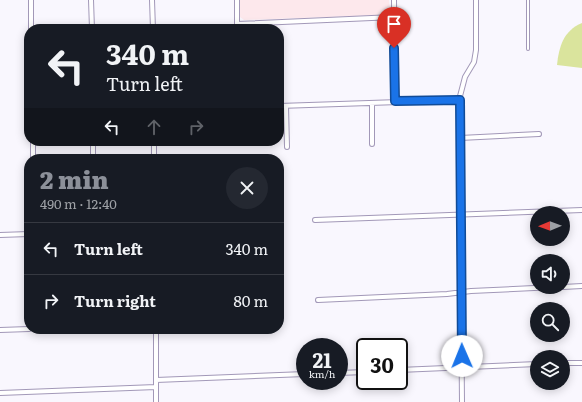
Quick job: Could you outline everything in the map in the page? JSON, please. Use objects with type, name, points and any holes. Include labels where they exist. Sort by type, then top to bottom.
[{"type":"street","points":[[31,0],[31,24]]},
{"type":"street","points":[[91,0],[92,24]]},
{"type":"street","points":[[152,0],[152,24]]},
{"type":"street","points":[[237,0],[237,24],[394,17]]},
{"type":"street","points":[[394,0],[395,101]]},
{"type":"street","points":[[462,402],[460,100],[465,77],[474,62],[476,50],[476,0]]},
{"type":"street","points":[[287,147],[286,106],[395,101],[460,100]]},
{"type":"street","points":[[372,103],[372,144]]},
{"type":"street","points":[[460,138],[540,134]]},
{"type":"street","points":[[315,220],[582,210]]},
{"type":"street","points":[[0,235],[24,234]]},
{"type":"street","points":[[570,287],[582,286]]},
{"type":"street","points":[[318,300],[530,288]]},
{"type":"street","points":[[0,330],[24,329]]},
{"type":"street","points":[[156,334],[156,402]]},
{"type":"street","points":[[570,363],[582,363]]},
{"type":"street","points":[[408,370],[530,364]]},
{"type":"street","points":[[156,380],[296,374]]},
{"type":"street","points":[[0,393],[156,387]]},
{"type":"lane","points":[[528,0],[528,49]]},
{"type":"shaded area","points":[[240,0],[389,0],[390,10],[383,15],[244,20],[240,17]]},
{"type":"green space","points":[[582,23],[582,68],[557,65],[563,40],[570,30]]},
{"type":"route","points":[[394,48],[395,101],[460,100],[462,356]]}]
